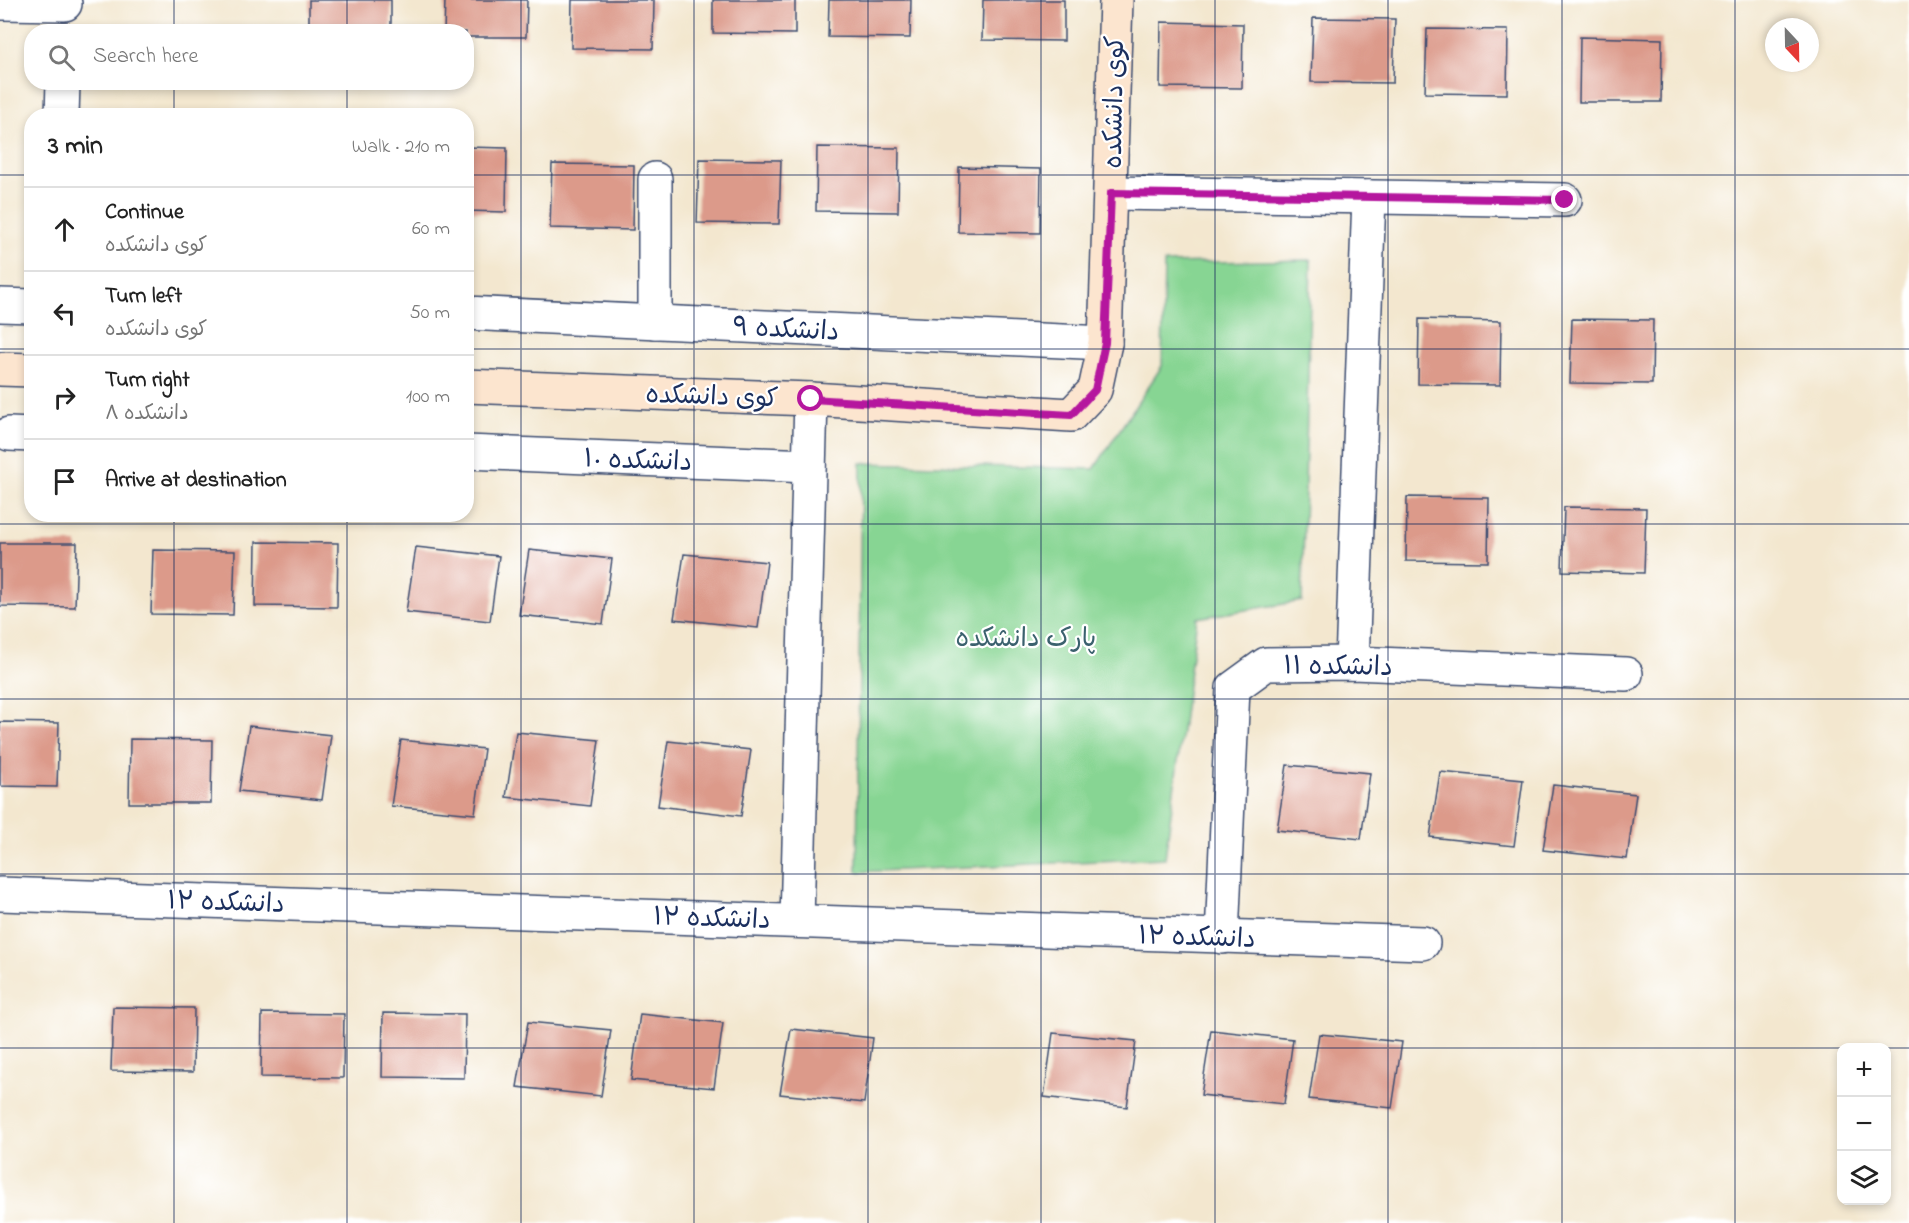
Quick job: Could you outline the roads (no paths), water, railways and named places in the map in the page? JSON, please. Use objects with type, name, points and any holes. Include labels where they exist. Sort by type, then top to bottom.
[{"type":"street","name":"کوی دانشکده","points":[[474,386],[811,399],[1071,415],[1095,390],[1105,343],[1116,0]]},
{"type":"street","points":[[0,3],[64,12]]},
{"type":"street","points":[[62,108],[63,90]]},
{"type":"street","points":[[655,178],[655,322]]},
{"type":"street","points":[[1111,193],[1565,200]]},
{"type":"street","points":[[1352,663],[1369,197]]},
{"type":"street","points":[[0,305],[24,306]]},
{"type":"street","name":"دانشکده ۹","points":[[474,313],[1105,343]]},
{"type":"street","points":[[0,369],[24,370]]},
{"type":"street","points":[[797,920],[811,399]]},
{"type":"street","name":"دانشکده ۱۰","points":[[474,452],[809,466]]},
{"type":"street","name":"دانشکده ۱۱","points":[[1222,937],[1233,688],[1266,664],[1352,663],[1626,674]]},
{"type":"street","name":"دانشکده ۱۲","points":[[0,894],[797,920],[1423,944]]},
{"type":"park label","name":"پارک دانشکده","points":[[1026,637]]}]
